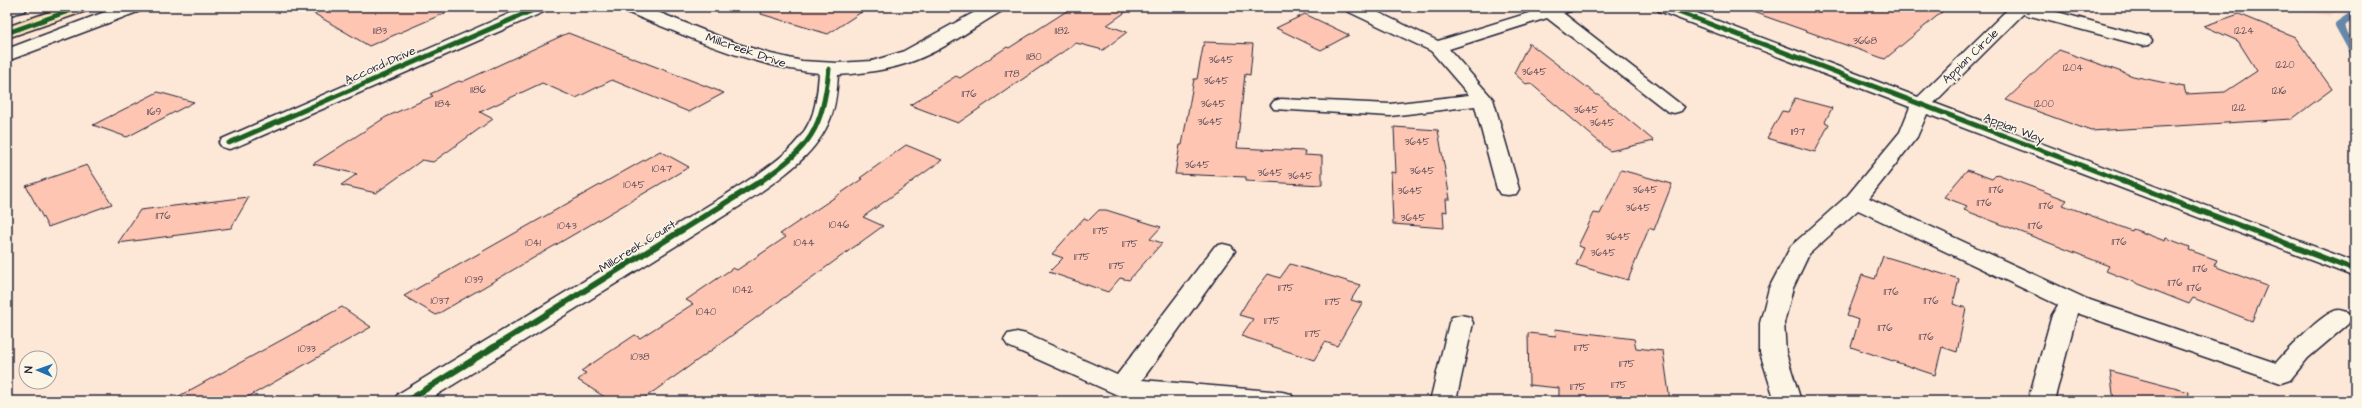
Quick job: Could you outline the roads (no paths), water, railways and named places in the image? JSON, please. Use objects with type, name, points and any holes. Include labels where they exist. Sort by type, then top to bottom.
[{"type":"main road","points":[[7,32],[80,7]]},
{"type":"street","points":[[7,11],[19,7]]},
{"type":"street","points":[[7,55],[134,7]]},
{"type":"street","name":"Accord Drive","points":[[229,143],[540,7]]},
{"type":"street","name":"Millcreek Drive","points":[[630,7],[777,63],[829,69],[863,66],[907,56],[928,47],[996,7]]},
{"type":"street","points":[[1353,7],[1437,47],[1483,99],[1508,189]]},
{"type":"street","points":[[1528,7],[1558,10],[1674,107]]},
{"type":"street","name":"Appian Way","points":[[1664,7],[2355,270]]},
{"type":"street","name":"Appian Circle","points":[[1921,105],[2020,7],[2143,41]]},
{"type":"street","points":[[1437,47],[1558,10]]},
{"type":"street","name":"Millcreek Court","points":[[407,401],[732,201],[767,177],[791,158],[809,138],[821,119],[829,69]]},
{"type":"street","points":[[1281,105],[1390,110],[1483,99]]},
{"type":"street","points":[[1788,401],[1773,353],[1772,323],[1780,288],[1799,251],[1856,200],[1910,133],[1921,105]]},
{"type":"street","points":[[1856,200],[2078,305],[2281,374],[2299,352],[2339,318]]},
{"type":"street","points":[[1122,388],[1223,251]]},
{"type":"street","points":[[2041,401],[2064,315],[2069,307],[2078,305]]},
{"type":"street","points":[[1443,401],[1461,323]]},
{"type":"street","points":[[1017,340],[1122,388],[1282,401]]},
{"type":"waterway","points":[[2355,14],[2339,25],[2355,54]]}]
